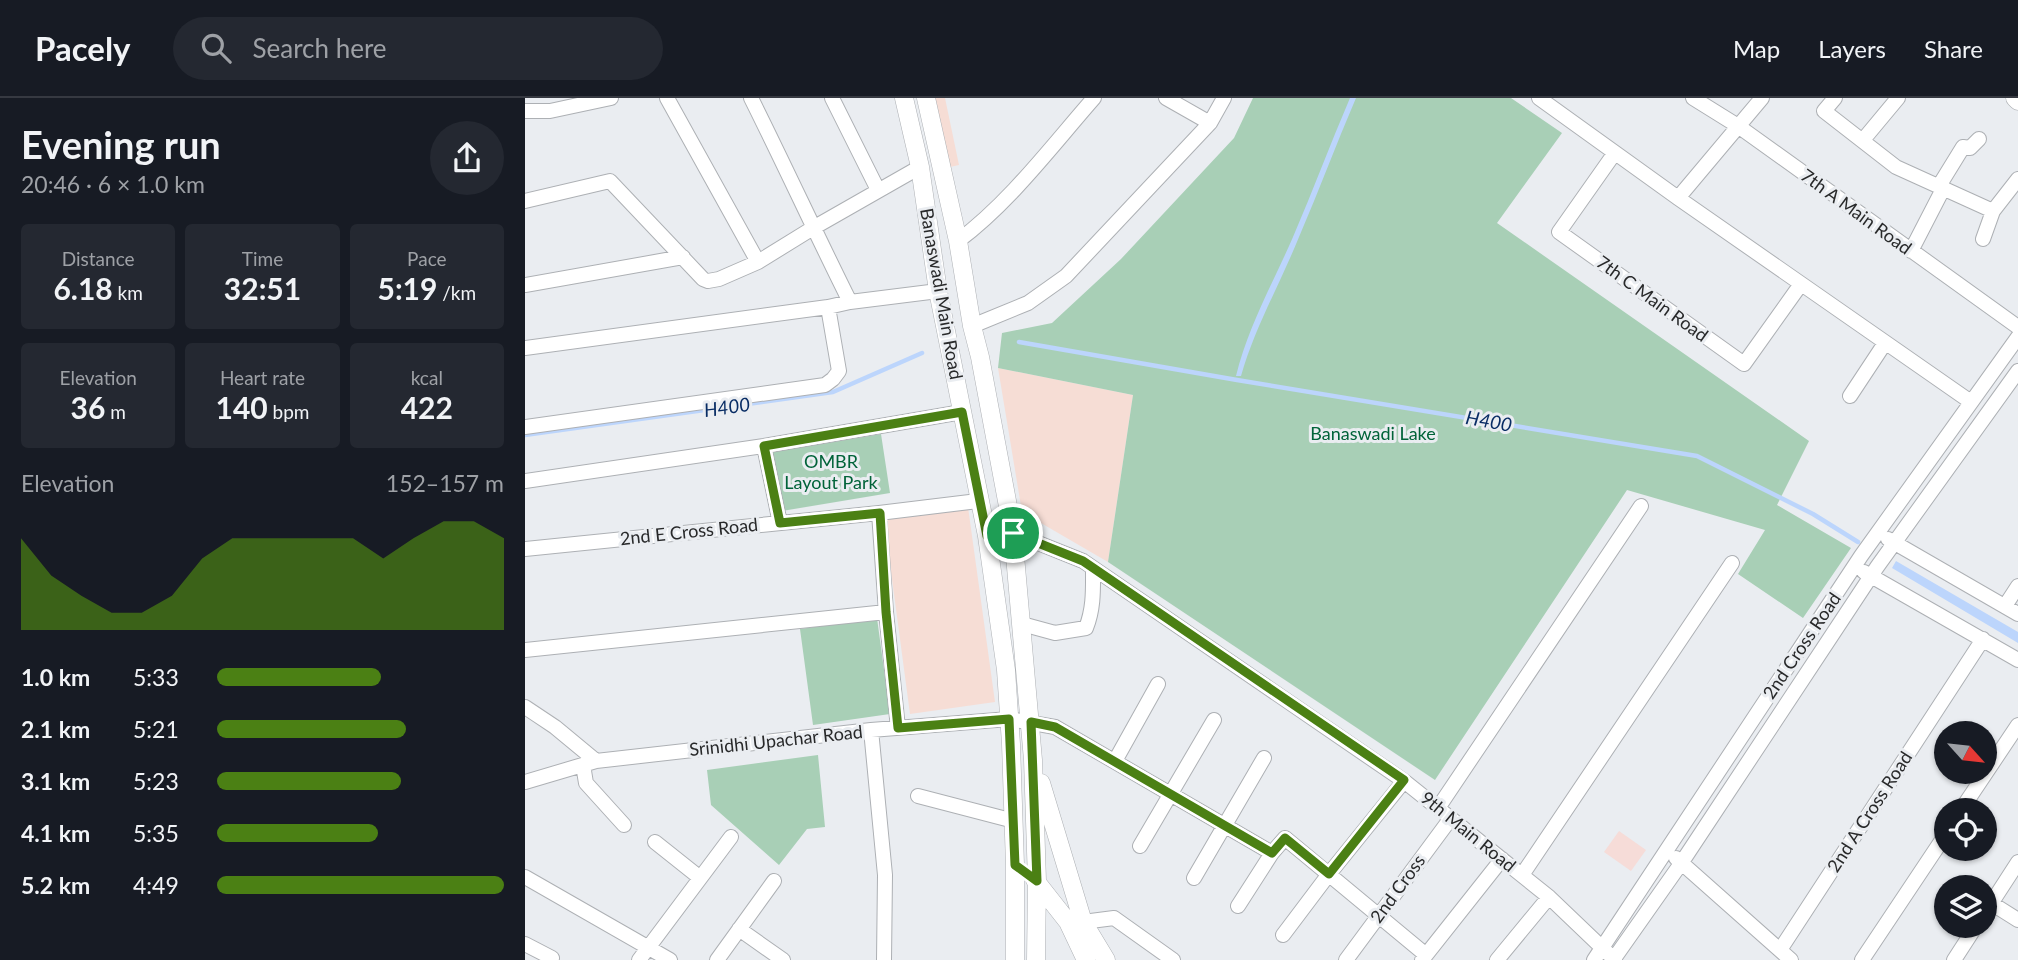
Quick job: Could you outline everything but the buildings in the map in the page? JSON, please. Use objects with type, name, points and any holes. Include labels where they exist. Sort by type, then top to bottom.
[{"type":"main road","name":"Banaswadi Main Road","points":[[904,98],[920,167],[938,291],[987,536],[1006,670],[1014,821],[1015,960]]},
{"type":"main road","name":"Banaswadi Main Road","points":[[926,98],[958,241],[1013,533],[1031,722],[1037,881],[1036,955]]},
{"type":"main road","name":"Banaswadi Main Road","points":[[1033,760],[1086,960]]},
{"type":"main road","name":"Banaswadi Main Road","points":[[1015,865],[1037,881],[1106,960]]},
{"type":"main road","points":[[1036,955],[1038,932],[1046,925],[1075,922]]},
{"type":"street","points":[[525,111],[551,111],[582,101],[611,98]]},
{"type":"street","points":[[667,98],[758,262]]},
{"type":"street","points":[[751,98],[850,302]]},
{"type":"street","points":[[832,98],[879,190]]},
{"type":"street","points":[[958,241],[978,226],[1094,98]]},
{"type":"street","points":[[1165,98],[1210,123]]},
{"type":"street","points":[[972,326],[1028,303],[1066,276],[1210,123],[1224,98]]},
{"type":"street","points":[[1539,98],[1614,154],[1971,402]]},
{"type":"street","name":"7th A Main Road","points":[[1693,98],[1738,126],[2018,327]]},
{"type":"street","points":[[1678,198],[1762,98]]},
{"type":"street","points":[[1835,98],[1824,111],[1896,166],[1993,211]]},
{"type":"street","points":[[1863,140],[1898,98]]},
{"type":"street","points":[[1910,251],[1963,147],[1971,148],[1979,139]]},
{"type":"street","name":"7th C Main Road","points":[[1614,154],[1559,232],[1744,364],[1801,284]]},
{"type":"street","points":[[525,201],[610,181],[703,279],[708,281],[758,262],[920,167]]},
{"type":"street","points":[[1983,239],[1993,211],[2018,179]]},
{"type":"street","points":[[525,285],[683,257]]},
{"type":"street","points":[[525,348],[938,291]]},
{"type":"street","points":[[525,427],[825,385],[834,379],[839,371],[828,307]]},
{"type":"street","name":"2nd Cross Road","points":[[1598,954],[1877,533],[2018,337]]},
{"type":"street","points":[[1850,396],[1885,343]]},
{"type":"street","name":"2nd Cross Road","points":[[1614,960],[1874,571],[2018,371]]},
{"type":"street","points":[[525,481],[764,446],[962,412]]},
{"type":"street","points":[[764,446],[780,523]]},
{"type":"street","name":"2nd E Cross Road","points":[[525,549],[978,501]]},
{"type":"street","points":[[1438,808],[1641,506]]},
{"type":"street","points":[[880,513],[886,612],[898,728]]},
{"type":"street","name":"9th Main Road","points":[[987,536],[1013,533],[1083,561],[1404,780],[1549,897],[1598,954],[1614,960]]},
{"type":"street","points":[[1877,533],[2011,610],[2018,586]]},
{"type":"street","points":[[1858,562],[2018,660]]},
{"type":"street","points":[[1522,875],[1733,563]]},
{"type":"street","points":[[1022,624],[1055,632],[1086,628],[1093,599],[1093,568]]},
{"type":"street","points":[[525,650],[886,612]]},
{"type":"street","name":"2nd A Cross Road","points":[[1780,950],[1983,639]]},
{"type":"street","points":[[1115,761],[1158,684]]},
{"type":"street","points":[[525,706],[555,727],[589,763],[586,783],[624,825]]},
{"type":"street","name":"Srinidhi Upachar Road","points":[[525,782],[589,763],[871,730],[1009,719],[1055,727],[1272,853]]},
{"type":"street","points":[[1140,846],[1214,720]]},
{"type":"street","points":[[1969,798],[2018,725]]},
{"type":"street","points":[[871,730],[885,875],[884,960]]},
{"type":"street","points":[[1194,878],[1264,758]]},
{"type":"street","points":[[1283,935],[1404,780]]},
{"type":"street","points":[[918,796],[1014,821]]},
{"type":"street","name":"2nd Cross","points":[[1346,960],[1451,818]]},
{"type":"street","points":[[639,960],[731,837]]},
{"type":"street","points":[[1238,906],[1272,853],[1285,838],[1424,958],[1502,859]]},
{"type":"street","points":[[655,842],[699,877]]},
{"type":"street","points":[[1668,850],[1791,960]]},
{"type":"street","points":[[1862,960],[1934,852]]},
{"type":"street","points":[[1997,894],[2018,862]]},
{"type":"street","points":[[525,877],[670,960]]},
{"type":"street","points":[[717,960],[774,881]]},
{"type":"street","points":[[1497,960],[1549,897]]},
{"type":"street","points":[[1997,912],[2018,920]]},
{"type":"street","points":[[1075,922],[1114,918],[1173,960]]},
{"type":"street","points":[[739,929],[783,960]]},
{"type":"street","points":[[1954,960],[1968,938]]},
{"type":"street","points":[[525,944],[552,958]]},
{"type":"shaded area","points":[[935,98],[945,98],[959,165],[950,167]]},
{"type":"shaded area","points":[[998,368],[1133,395],[1108,562],[1022,512]]},
{"type":"shaded area","points":[[968,507],[995,702],[910,714],[884,519]]},
{"type":"shaded area","points":[[1619,831],[1646,850],[1631,871],[1604,852]]},
{"type":"green space","name":"Banaswadi Lake","points":[[1253,98],[1511,98],[1562,133],[1497,223],[1809,441],[1777,505],[1851,548],[1803,618],[1738,574],[1765,530],[1627,490],[1435,780],[1108,562],[1133,395],[998,368],[1002,333],[1052,323],[1121,259],[1234,138]]},
{"type":"green space","name":"OMBR Layout Park","points":[[881,434],[890,493],[782,511],[772,452]]},
{"type":"green space","points":[[877,618],[890,714],[813,725],[800,629]]},
{"type":"green space","points":[[818,755],[825,827],[807,829],[779,865],[711,805],[707,770]]},
{"type":"water","points":[[1350,98],[1356,98],[1253,340],[1241,376],[1236,376],[1254,323],[1293,237]]},
{"type":"water","points":[[1896,561],[2018,632],[2018,643],[1892,568]]},
{"type":"waterway","name":"H400","points":[[1019,342],[1697,456],[1813,514],[1858,542]]},
{"type":"waterway","name":"H400","points":[[525,435],[833,392],[922,353]]},
{"type":"route","points":[[962,412],[987,536],[1013,533],[1083,561],[1404,780],[1329,874],[1285,838],[1272,853],[1055,727],[1031,722],[1037,881],[1015,865],[1009,719],[898,728],[886,612],[880,513],[780,523],[764,446],[962,412]]}]
